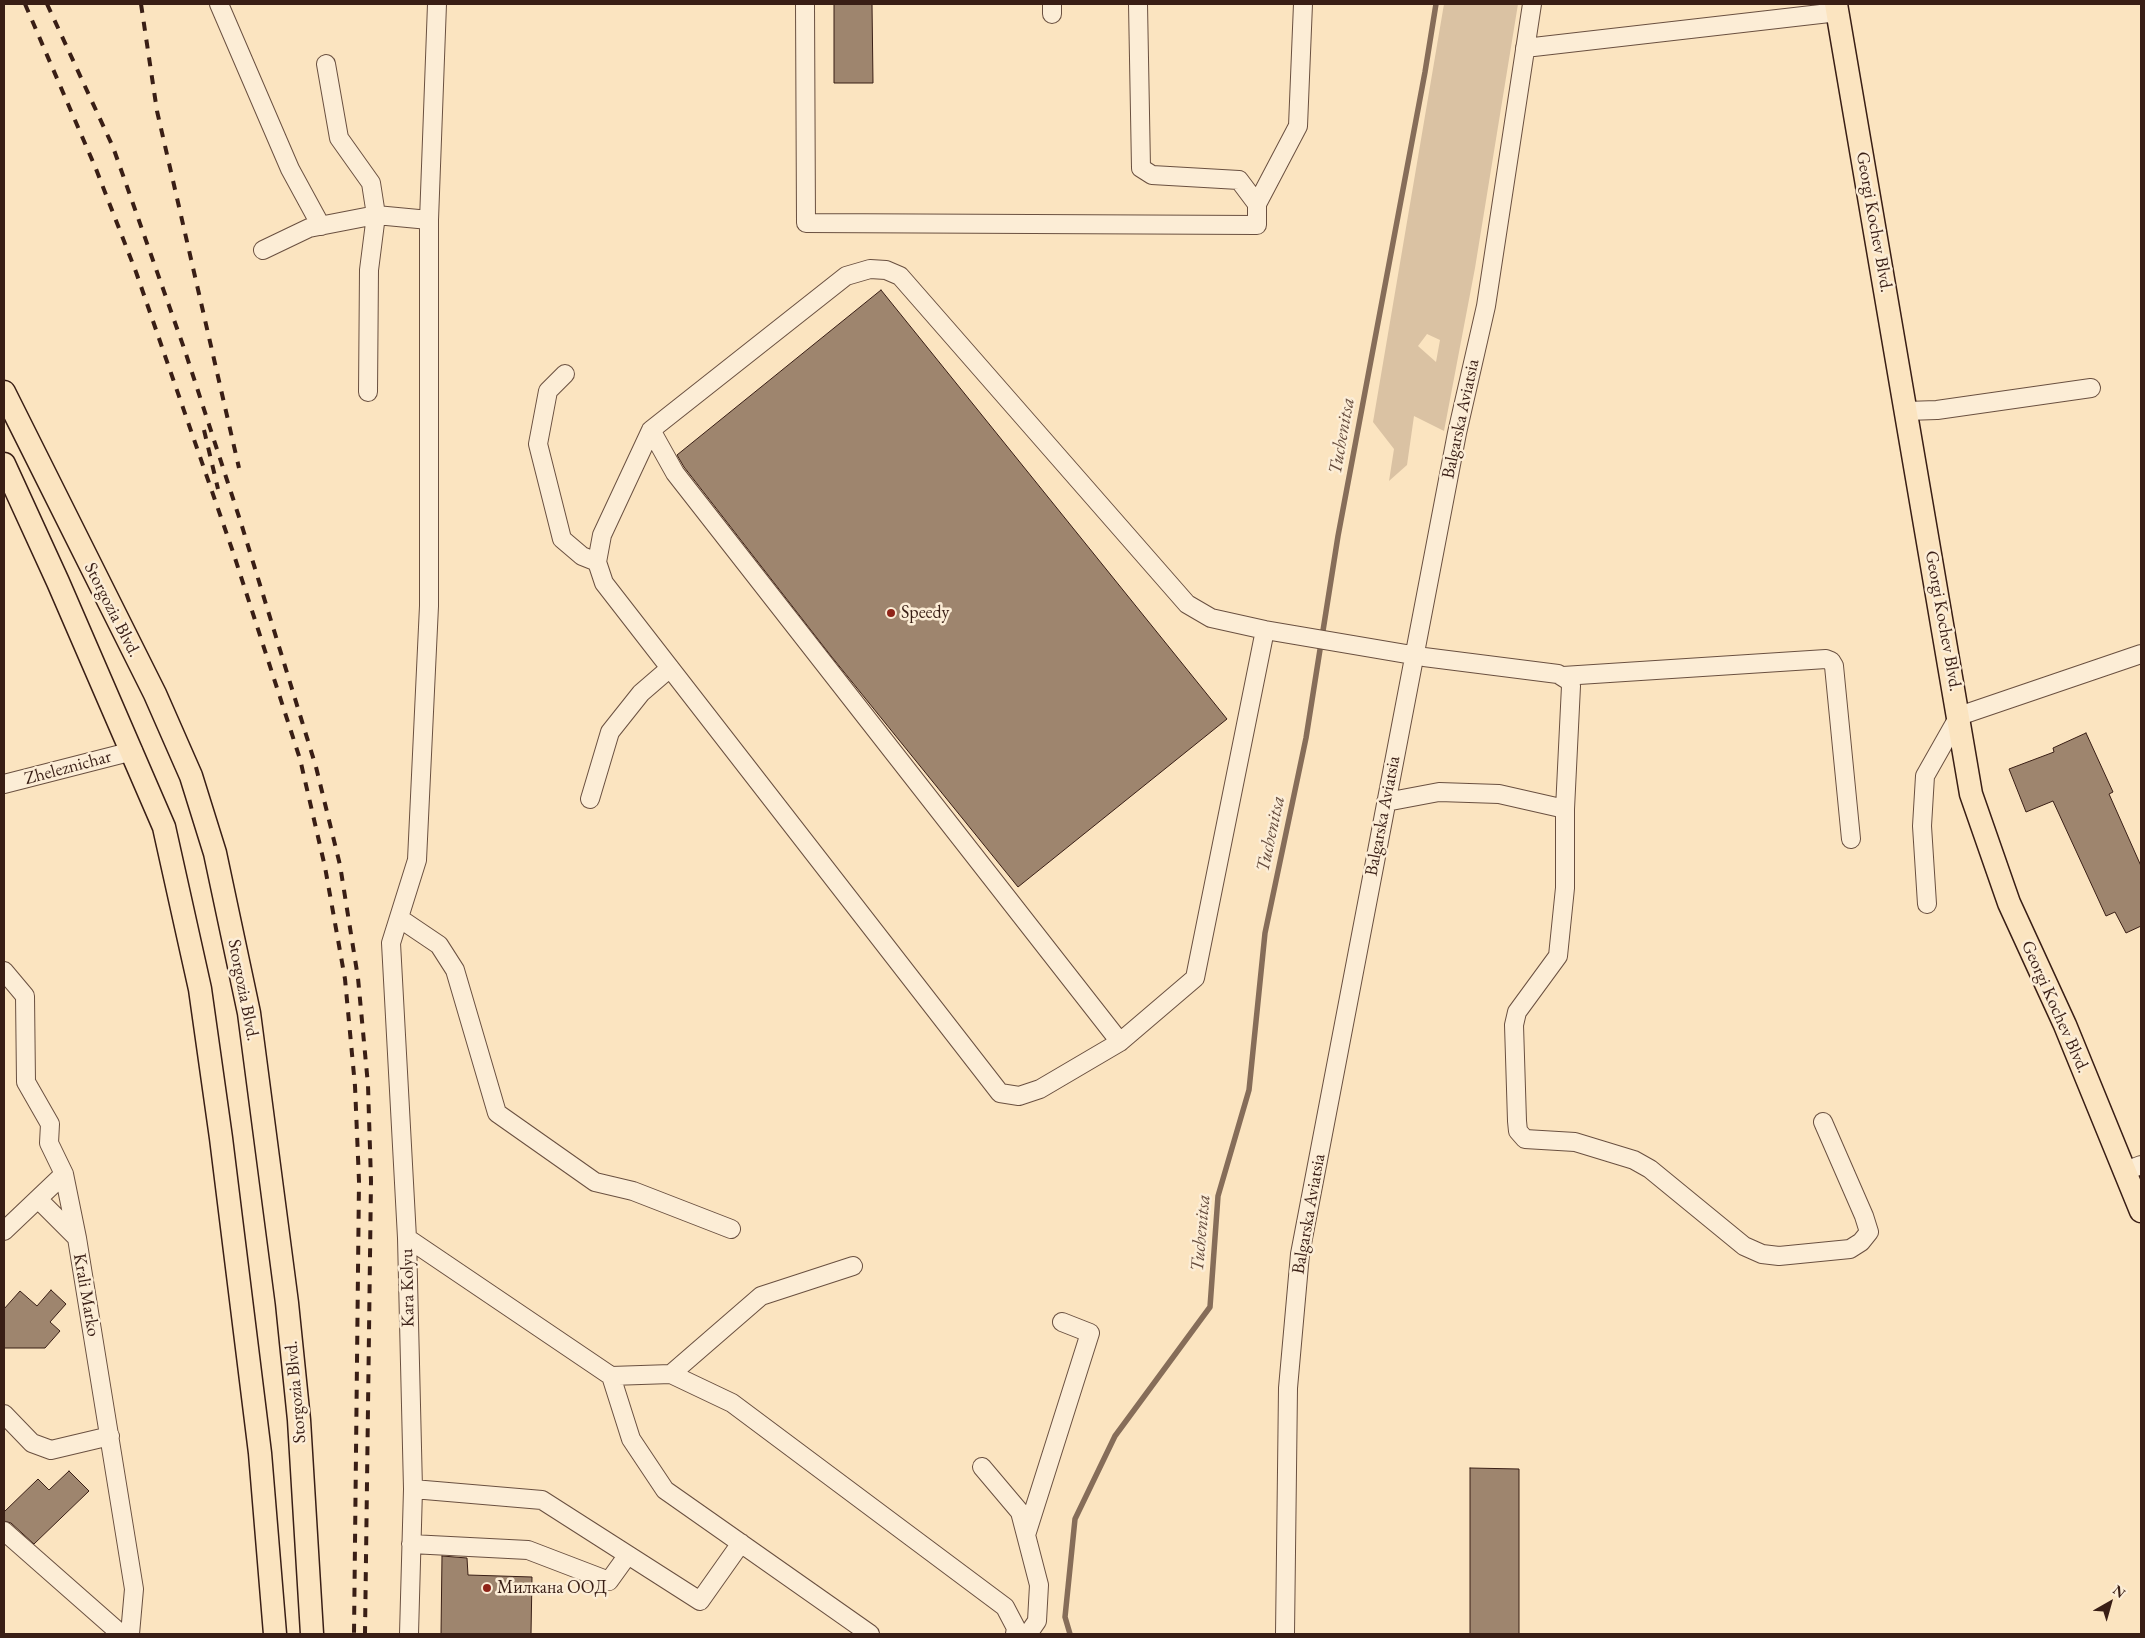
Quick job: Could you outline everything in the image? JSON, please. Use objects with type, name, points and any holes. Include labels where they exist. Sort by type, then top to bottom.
[{"type":"main road","name":"Georgi Kochev Blvd.","points":[[1837,8],[1971,794],[2009,903],[2133,1168],[2141,1212]]},
{"type":"main road","name":"Storgozia Blvd.","points":[[4,392],[155,694],[191,776],[215,853],[249,1013],[287,1303],[299,1420],[312,1634]]},
{"type":"main road","name":"Storgozia Blvd.","points":[[4,464],[133,751],[164,827],[200,989],[260,1452],[275,1634]]},
{"type":"street","points":[[219,4],[290,169],[321,226]]},
{"type":"street","points":[[437,4],[429,220],[429,606],[417,860],[399,918],[438,945],[455,970],[497,1113],[595,1182],[633,1191],[731,1229]]},
{"type":"street","points":[[805,4],[806,223],[1256,225],[1257,204],[1298,126],[1302,4]]},
{"type":"street","points":[[1138,4],[1141,168],[1152,175],[1239,180],[1257,204]]},
{"type":"street","name":"Balgarska Aviatsia","points":[[1285,1634],[1288,1388],[1300,1254],[1457,433],[1486,306],[1532,4]]},
{"type":"street","points":[[1525,48],[1837,8]]},
{"type":"street","points":[[326,64],[339,138],[371,183],[376,215],[369,270],[368,392]]},
{"type":"street","points":[[263,250],[309,228],[376,215],[429,220]]},
{"type":"street","points":[[1265,630],[1195,978],[1120,1042],[1040,1090],[1019,1096],[1000,1093],[604,583],[597,562],[602,535],[651,430],[846,276],[870,269],[886,270],[900,276],[1187,604],[1211,618],[1265,630],[1414,655],[1563,676],[1826,659],[1830,661],[1834,666],[1850,838]]},
{"type":"street","points":[[565,374],[548,392],[538,444],[562,540],[582,556],[597,562]]},
{"type":"street","points":[[1906,411],[1937,410],[2091,388]]},
{"type":"street","points":[[651,430],[675,473],[1120,1042]]},
{"type":"street","points":[[1928,904],[1922,826],[1925,776],[1959,716],[2141,654]]},
{"type":"street","points":[[590,799],[610,732],[641,693],[670,668]]},
{"type":"street","points":[[1563,676],[1571,686],[1565,809],[1564,888],[1558,956],[1518,1012],[1514,1025],[1518,1131],[1525,1139],[1575,1142],[1634,1160],[1650,1170],[1744,1246],[1762,1254],[1779,1256],[1850,1249],[1861,1242],[1869,1232],[1864,1216],[1823,1122]]},
{"type":"street","name":"Zheleznichar","points":[[4,784],[133,751]]},
{"type":"street","points":[[1386,802],[1439,792],[1499,794],[1565,809]]},
{"type":"street","name":"Kara Kolyu","points":[[399,918],[391,943],[407,1238],[413,1489],[410,1634]]},
{"type":"street","name":"Krali Marko","points":[[4,971],[25,996],[26,1082],[50,1124],[49,1143],[64,1174],[77,1238],[134,1588],[130,1634]]},
{"type":"street","points":[[4,1231],[64,1174]]},
{"type":"street","points":[[38,1199],[77,1238]]},
{"type":"street","points":[[407,1238],[612,1376],[671,1374],[732,1403],[1005,1607],[1016,1628],[1015,1634]]},
{"type":"street","points":[[671,1374],[762,1296],[853,1266]]},
{"type":"street","points":[[1026,1535],[1090,1333],[1062,1322]]},
{"type":"street","points":[[612,1376],[631,1439],[665,1490],[870,1634]]},
{"type":"street","points":[[4,1414],[32,1442],[51,1450],[110,1436]]},
{"type":"street","points":[[982,1467],[1020,1512],[1039,1585],[1037,1620],[1028,1634]]},
{"type":"street","points":[[413,1489],[542,1500],[700,1601],[742,1543]]},
{"type":"street","points":[[4,1531],[121,1634]]},
{"type":"street","points":[[411,1544],[528,1550],[609,1581],[627,1556]]},
{"type":"shaded area","points":[[1444,4],[1518,4],[1475,268],[1444,431],[1414,416],[1407,465],[1389,481],[1394,449],[1373,422]],"holes":[[[1427,334],[1440,340],[1436,362],[1418,346]]]},
{"type":"building","points":[[834,4],[872,4],[873,83],[834,83]]},
{"type":"building","points":[[881,290],[1227,719],[1018,887],[831,656],[684,467],[677,455]]},
{"type":"building","points":[[2086,733],[2113,792],[2109,794],[2141,866],[2141,926],[2126,933],[2115,912],[2106,916],[2053,801],[2026,812],[2009,769],[2054,752],[2053,748]]},
{"type":"building","points":[[51,1290],[66,1304],[50,1322],[60,1331],[45,1348],[4,1348],[4,1309],[20,1291],[37,1306]]},
{"type":"building","points":[[1470,1468],[1519,1469],[1519,1634],[1470,1634]]},
{"type":"building","points":[[69,1471],[89,1491],[34,1544],[11,1523],[4,1521],[4,1512],[38,1479],[49,1490]]},
{"type":"building","name":"Милкана OOД","points":[[442,1556],[467,1558],[468,1575],[532,1577],[531,1634],[441,1634]]},
{"type":"waterway","name":"Tuchenitsa","points":[[1070,1634],[1065,1617],[1075,1519],[1115,1436],[1210,1307],[1218,1196],[1249,1090],[1265,933],[1306,738],[1338,536],[1425,72],[1436,4]]},
{"type":"railway","points":[[25,4],[96,169],[136,272],[233,552],[300,759],[325,867],[345,979],[355,1086],[359,1181],[354,1634]]},
{"type":"railway","points":[[47,4],[113,147],[185,351],[241,523],[316,767],[340,865],[358,978],[368,1085],[371,1181],[365,1634]]},
{"type":"railway","points":[[141,4],[157,111],[239,468]]},
{"type":"railway","points":[[204,430],[218,489]]},
{"type":"place","name":"Speedy","points":[[891,613]]},
{"type":"place","name":"Милкана OOД","points":[[487,1588]]}]
